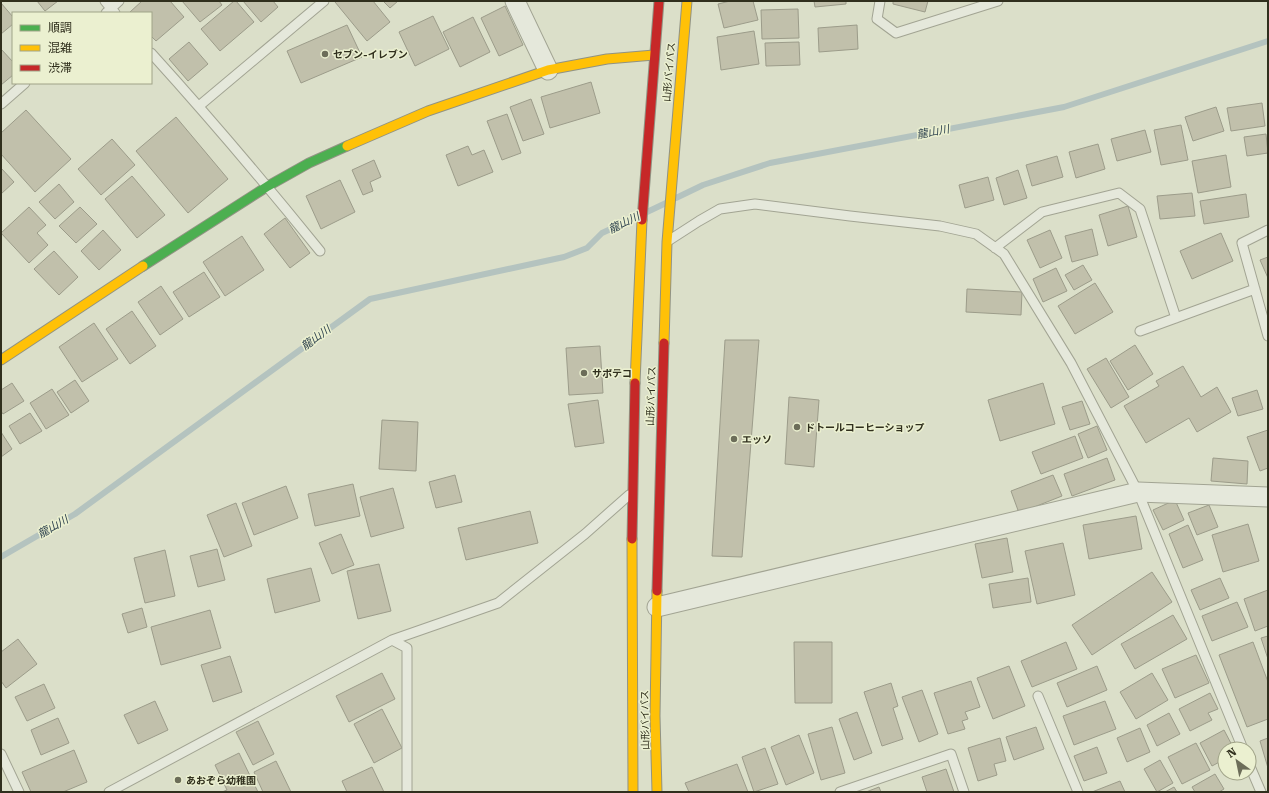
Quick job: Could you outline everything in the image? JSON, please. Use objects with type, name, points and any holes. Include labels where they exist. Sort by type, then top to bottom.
[{"type":"main road","name":"山形バイパス","points":[[633,792],[632,493],[640,243],[659,1]]},
{"type":"main road","name":"山形バイパス","points":[[657,792],[655,716],[667,242],[675,128],[687,1]]},
{"type":"main road","points":[[1,360],[153,259],[268,186],[309,163],[428,111],[548,70],[607,60],[654,56]]},
{"type":"street","points":[[515,1],[548,70]]},
{"type":"street","points":[[657,607],[1138,492],[1268,497]]},
{"type":"lane","points":[[105,1],[111,11],[120,1]]},
{"type":"lane","points":[[199,106],[324,1]]},
{"type":"lane","points":[[880,1],[877,19],[896,33],[998,1]]},
{"type":"lane","points":[[152,54],[268,186],[320,251]]},
{"type":"lane","points":[[1,104],[24,84]]},
{"type":"lane","points":[[995,248],[1042,212],[1119,193],[1140,209],[1176,318]]},
{"type":"lane","points":[[667,242],[720,209],[755,204],[940,226],[976,234],[1004,254],[1071,363],[1138,492],[1240,741]]},
{"type":"lane","points":[[1268,230],[1242,242],[1268,336]]},
{"type":"lane","points":[[1140,331],[1255,289]]},
{"type":"lane","points":[[109,792],[392,640],[498,603],[585,534],[632,493]]},
{"type":"lane","points":[[392,640],[407,648],[407,792]]},
{"type":"lane","points":[[1038,696],[1078,792]]},
{"type":"lane","points":[[1,754],[19,792]]},
{"type":"lane","points":[[840,792],[951,754],[964,792]]},
{"type":"lane","points":[[1256,781],[1261,792]]},
{"type":"building","points":[[37,1],[58,1],[45,11]]},
{"type":"building","points":[[142,1],[170,1],[184,17],[156,41],[152,37],[152,12],[130,12]]},
{"type":"building","points":[[182,1],[219,1],[222,5],[200,22]]},
{"type":"building","points":[[234,1],[236,1],[254,22],[220,51],[201,29]]},
{"type":"building","points":[[243,1],[273,1],[278,7],[261,22]]},
{"type":"building","points":[[373,1],[390,22],[367,41],[335,2]]},
{"type":"building","points":[[383,1],[398,1],[390,8]]},
{"type":"building","points":[[730,1],[753,1],[758,20],[724,28],[718,4]]},
{"type":"building","points":[[814,1],[846,1],[846,4],[815,7]]},
{"type":"building","points":[[893,1],[928,1],[925,12],[893,4]]},
{"type":"building","points":[[1,3],[12,16],[12,25],[1,34]]},
{"type":"building","points":[[505,6],[523,45],[499,56],[481,18]]},
{"type":"building","points":[[798,9],[799,38],[762,39],[761,10]]},
{"type":"building","points":[[433,16],[449,49],[415,66],[399,32]]},
{"type":"building","points":[[473,17],[490,52],[460,67],[443,32]]},
{"type":"building","name":"セブン-イレブン","points":[[347,25],[362,57],[301,83],[287,51]]},
{"type":"building","points":[[857,25],[858,49],[819,52],[818,28]]},
{"type":"building","points":[[754,31],[759,64],[721,70],[717,37]]},
{"type":"building","points":[[189,42],[208,64],[188,81],[169,59]]},
{"type":"building","points":[[799,42],[800,65],[766,66],[765,43]]},
{"type":"building","points":[[1,49],[12,61],[12,76],[1,85]]},
{"type":"building","points":[[591,82],[600,113],[550,128],[541,97]]},
{"type":"building","points":[[531,99],[544,134],[523,141],[510,107]]},
{"type":"building","points":[[1262,103],[1265,126],[1231,131],[1227,108]]},
{"type":"building","points":[[1216,107],[1224,131],[1193,141],[1185,117]]},
{"type":"building","points":[[26,110],[71,159],[35,192],[1,154],[1,133]]},
{"type":"building","points":[[507,114],[521,153],[502,160],[487,121]]},
{"type":"building","points":[[176,117],[228,179],[188,213],[136,151]]},
{"type":"building","points":[[1181,125],[1188,160],[1161,165],[1154,130]]},
{"type":"building","points":[[1145,130],[1151,152],[1117,161],[1111,139]]},
{"type":"building","points":[[1266,134],[1268,153],[1247,156],[1244,137]]},
{"type":"building","points":[[112,139],[135,165],[101,195],[78,169]]},
{"type":"building","points":[[1098,144],[1105,169],[1076,178],[1069,152]]},
{"type":"building","points":[[468,146],[472,155],[484,150],[493,172],[458,186],[446,155]]},
{"type":"building","points":[[1226,155],[1231,187],[1198,193],[1192,161]]},
{"type":"building","points":[[1057,156],[1063,177],[1032,186],[1026,165]]},
{"type":"building","points":[[374,160],[381,177],[370,182],[373,191],[363,195],[352,170]]},
{"type":"building","points":[[1,168],[14,182],[1,194]]},
{"type":"building","points":[[1018,170],[1027,198],[1004,205],[996,178]]},
{"type":"building","points":[[132,176],[165,215],[137,238],[105,199]]},
{"type":"building","points":[[988,177],[994,200],[965,208],[959,185]]},
{"type":"building","points":[[340,180],[355,212],[321,229],[306,196]]},
{"type":"building","points":[[59,184],[74,202],[55,219],[39,202]]},
{"type":"building","points":[[1192,193],[1195,216],[1160,219],[1157,196]]},
{"type":"building","points":[[1246,194],[1249,217],[1204,224],[1200,201]]},
{"type":"building","points":[[1128,206],[1137,237],[1108,246],[1099,215]]},
{"type":"building","points":[[29,207],[46,225],[37,233],[48,245],[29,263],[1,233]]},
{"type":"building","points":[[80,207],[97,224],[76,243],[59,226]]},
{"type":"building","points":[[285,218],[310,253],[290,268],[264,234]]},
{"type":"building","points":[[1092,229],[1098,255],[1072,262],[1065,236]]},
{"type":"building","points":[[103,230],[121,250],[99,270],[81,251]]},
{"type":"building","points":[[1050,230],[1062,258],[1040,268],[1027,240]]},
{"type":"building","points":[[1221,233],[1233,261],[1192,279],[1180,251]]},
{"type":"building","points":[[242,236],[264,270],[225,296],[203,262]]},
{"type":"building","points":[[54,251],[78,277],[59,295],[34,269]]},
{"type":"building","points":[[1268,257],[1268,278],[1260,260]]},
{"type":"building","points":[[1083,265],[1092,280],[1074,290],[1065,275]]},
{"type":"building","points":[[1056,268],[1067,291],[1043,302],[1033,279]]},
{"type":"building","points":[[204,272],[220,297],[189,317],[173,292]]},
{"type":"building","points":[[1095,283],[1113,312],[1075,334],[1058,306]]},
{"type":"building","points":[[161,286],[183,319],[160,335],[138,302]]},
{"type":"building","points":[[967,289],[1022,292],[1021,315],[966,312]]},
{"type":"building","points":[[132,311],[156,346],[130,364],[106,329]]},
{"type":"building","points":[[94,323],[118,359],[82,382],[59,347]]},
{"type":"building","points":[[725,340],[759,340],[742,557],[712,556]]},
{"type":"building","points":[[1135,345],[1153,374],[1128,390],[1110,361]]},
{"type":"building","points":[[600,346],[603,393],[569,395],[566,348]]},
{"type":"building","points":[[1106,358],[1129,397],[1111,408],[1087,369]]},
{"type":"building","points":[[1183,366],[1201,397],[1217,387],[1231,412],[1197,432],[1189,418],[1146,443],[1124,406],[1159,386],[1156,381]]},
{"type":"building","points":[[75,380],[89,401],[71,413],[57,392]]},
{"type":"building","points":[[12,383],[24,401],[3,414],[1,411],[1,390]]},
{"type":"building","points":[[1043,383],[1055,424],[1000,441],[988,400]]},
{"type":"building","points":[[52,389],[69,415],[46,429],[30,403]]},
{"type":"building","points":[[1257,390],[1263,409],[1238,416],[1232,398]]},
{"type":"building","points":[[789,397],[819,400],[814,467],[785,464]]},
{"type":"building","points":[[598,400],[604,443],[575,447],[568,404]]},
{"type":"building","points":[[1082,401],[1090,424],[1070,430],[1062,407]]},
{"type":"building","points":[[30,413],[42,431],[20,444],[9,426]]},
{"type":"building","points":[[382,420],[418,422],[416,471],[379,469]]},
{"type":"building","points":[[1097,426],[1107,450],[1088,458],[1078,434]]},
{"type":"building","points":[[1268,430],[1268,468],[1260,471],[1247,437]]},
{"type":"building","points":[[1,432],[12,449],[1,457]]},
{"type":"building","points":[[1075,436],[1083,458],[1041,474],[1032,452]]},
{"type":"building","points":[[1107,458],[1115,480],[1072,496],[1064,474]]},
{"type":"building","points":[[1213,458],[1248,461],[1247,484],[1211,481]]},
{"type":"building","points":[[455,475],[462,502],[436,508],[429,482]]},
{"type":"building","points":[[1053,475],[1062,496],[1019,513],[1011,491]]},
{"type":"building","points":[[353,484],[360,516],[315,526],[308,494]]},
{"type":"building","points":[[286,486],[298,518],[254,535],[242,503]]},
{"type":"building","points":[[393,488],[404,528],[371,537],[360,497]]},
{"type":"building","points":[[1175,500],[1184,520],[1163,530],[1153,510]]},
{"type":"building","points":[[236,503],[252,546],[224,557],[207,515]]},
{"type":"building","points":[[1209,505],[1218,527],[1197,535],[1188,513]]},
{"type":"building","points":[[530,511],[538,543],[466,560],[458,528]]},
{"type":"building","points":[[1136,516],[1142,549],[1089,559],[1083,525]]},
{"type":"building","points":[[1248,524],[1259,561],[1223,572],[1212,535]]},
{"type":"building","points":[[1188,525],[1203,560],[1183,568],[1169,534]]},
{"type":"building","points":[[341,534],[354,565],[332,574],[319,543]]},
{"type":"building","points":[[1007,538],[1013,572],[982,578],[975,544]]},
{"type":"building","points":[[1063,543],[1075,595],[1037,604],[1025,551]]},
{"type":"building","points":[[217,549],[225,580],[198,587],[190,556]]},
{"type":"building","points":[[165,550],[175,596],[145,603],[134,558]]},
{"type":"building","points":[[379,564],[391,611],[358,619],[347,571]]},
{"type":"building","points":[[311,568],[320,601],[275,613],[267,579]]},
{"type":"building","points":[[1152,572],[1172,602],[1092,655],[1072,625]]},
{"type":"building","points":[[1028,578],[1031,602],[993,608],[989,584]]},
{"type":"building","points":[[1220,578],[1229,598],[1200,610],[1191,590]]},
{"type":"building","points":[[1268,590],[1268,626],[1255,631],[1244,599]]},
{"type":"building","points":[[1237,602],[1248,627],[1212,641],[1202,616]]},
{"type":"building","points":[[142,608],[147,627],[128,633],[122,614]]},
{"type":"building","points":[[210,610],[221,648],[161,665],[151,627]]},
{"type":"building","points":[[1173,615],[1187,639],[1135,669],[1121,644]]},
{"type":"building","points":[[1268,636],[1268,659],[1261,638]]},
{"type":"building","points":[[18,639],[37,664],[6,688],[1,681],[1,652]]},
{"type":"building","points":[[794,642],[832,642],[832,703],[795,703]]},
{"type":"building","points":[[1066,642],[1077,669],[1032,687],[1021,661]]},
{"type":"building","points":[[1253,642],[1268,682],[1268,719],[1247,727],[1219,655]]},
{"type":"building","points":[[1196,655],[1209,683],[1175,698],[1162,669]]},
{"type":"building","points":[[230,656],[242,692],[213,702],[201,665]]},
{"type":"building","points":[[1009,666],[1025,706],[993,719],[977,678]]},
{"type":"building","points":[[1097,666],[1107,690],[1067,707],[1057,683]]},
{"type":"building","points":[[382,673],[395,699],[349,722],[336,696]]},
{"type":"building","points":[[1152,673],[1168,700],[1136,719],[1120,692]]},
{"type":"building","points":[[971,681],[980,707],[965,712],[968,719],[962,721],[965,729],[948,734],[934,693]]},
{"type":"building","points":[[891,683],[898,706],[893,708],[903,739],[882,746],[864,692]]},
{"type":"building","points":[[44,684],[55,708],[27,721],[15,697]]},
{"type":"building","points":[[922,690],[938,734],[919,742],[902,697]]},
{"type":"building","points":[[1210,693],[1218,709],[1208,713],[1212,720],[1190,731],[1179,709]]},
{"type":"building","points":[[155,701],[168,730],[138,744],[124,715]]},
{"type":"building","points":[[1105,701],[1116,729],[1074,745],[1063,716]]},
{"type":"building","points":[[382,709],[402,748],[374,763],[354,724]]},
{"type":"building","points":[[857,712],[872,753],[854,760],[839,719]]},
{"type":"building","points":[[1169,713],[1180,734],[1157,746],[1147,725]]},
{"type":"building","points":[[58,718],[69,743],[41,755],[31,730]]},
{"type":"building","points":[[258,721],[274,754],[253,765],[236,732]]},
{"type":"building","points":[[832,727],[845,773],[821,780],[808,734]]},
{"type":"building","points":[[1036,727],[1044,749],[1014,760],[1006,737]]},
{"type":"building","points":[[1140,728],[1150,752],[1127,762],[1117,738]]},
{"type":"building","points":[[1224,730],[1230,741],[1217,741],[1217,763],[1212,766],[1200,743]]},
{"type":"building","points":[[799,735],[814,773],[786,785],[771,747]]},
{"type":"building","points":[[1000,738],[1006,761],[994,764],[997,775],[978,781],[968,748]]},
{"type":"building","points":[[1268,738],[1268,768],[1260,741]]},
{"type":"building","points":[[1196,743],[1210,770],[1182,784],[1168,757]]},
{"type":"building","points":[[1097,747],[1107,773],[1084,781],[1074,756]]},
{"type":"building","points":[[765,748],[778,784],[754,792],[742,757]]},
{"type":"building","points":[[74,750],[87,782],[63,792],[31,792],[22,772]]},
{"type":"building","points":[[239,753],[258,792],[222,792],[227,790],[215,765]]},
{"type":"building","points":[[1160,760],[1173,783],[1157,792],[1144,769]]},
{"type":"building","points":[[276,761],[291,792],[263,792],[254,772]]},
{"type":"building","points":[[737,764],[748,792],[689,792],[685,783]]},
{"type":"building","points":[[372,767],[384,792],[347,792],[342,781]]},
{"type":"building","points":[[946,769],[954,792],[927,792],[922,777]]},
{"type":"building","points":[[1215,774],[1217,781],[1219,781],[1224,789],[1219,792],[1195,792],[1192,787]]},
{"type":"building","points":[[1120,781],[1125,792],[1092,792]]},
{"type":"building","points":[[879,787],[881,792],[866,792]]},
{"type":"building","points":[[1174,787],[1177,792],[1165,792]]},
{"type":"waterway","name":"龍山川","points":[[676,198],[703,185],[770,163],[1064,107],[1268,41]]},
{"type":"waterway","name":"龍山川","points":[[647,212],[666,203]]},
{"type":"waterway","name":"龍山川","points":[[1,557],[75,514],[370,299],[564,257],[587,248],[602,233],[639,216]]},
{"type":"traffic: fast","points":[[143,266],[268,186],[309,163],[347,146]]},
{"type":"traffic: slow","points":[[664,343],[667,242],[687,1]]},
{"type":"traffic: slow","points":[[347,146],[428,111],[548,70],[607,59],[654,55]]},
{"type":"traffic: slow","points":[[635,383],[642,220]]},
{"type":"traffic: slow","points":[[1,360],[143,266]]},
{"type":"traffic: slow","points":[[632,539],[633,792]]},
{"type":"traffic: slow","points":[[657,591],[655,716],[657,792]]},
{"type":"traffic: jam","points":[[642,220],[659,1]]},
{"type":"traffic: jam","points":[[657,591],[664,343]]},
{"type":"traffic: jam","points":[[632,539],[635,383]]},
{"type":"place","name":"セブン-イレブン","points":[[325,54]]},
{"type":"place","name":"サポテコ","points":[[584,373]]},
{"type":"place","name":"ドトールコーヒーショップ","points":[[797,427]]},
{"type":"place","name":"エッソ","points":[[734,439]]},
{"type":"place","name":"あおぞら幼稚園","points":[[178,780]]}]
